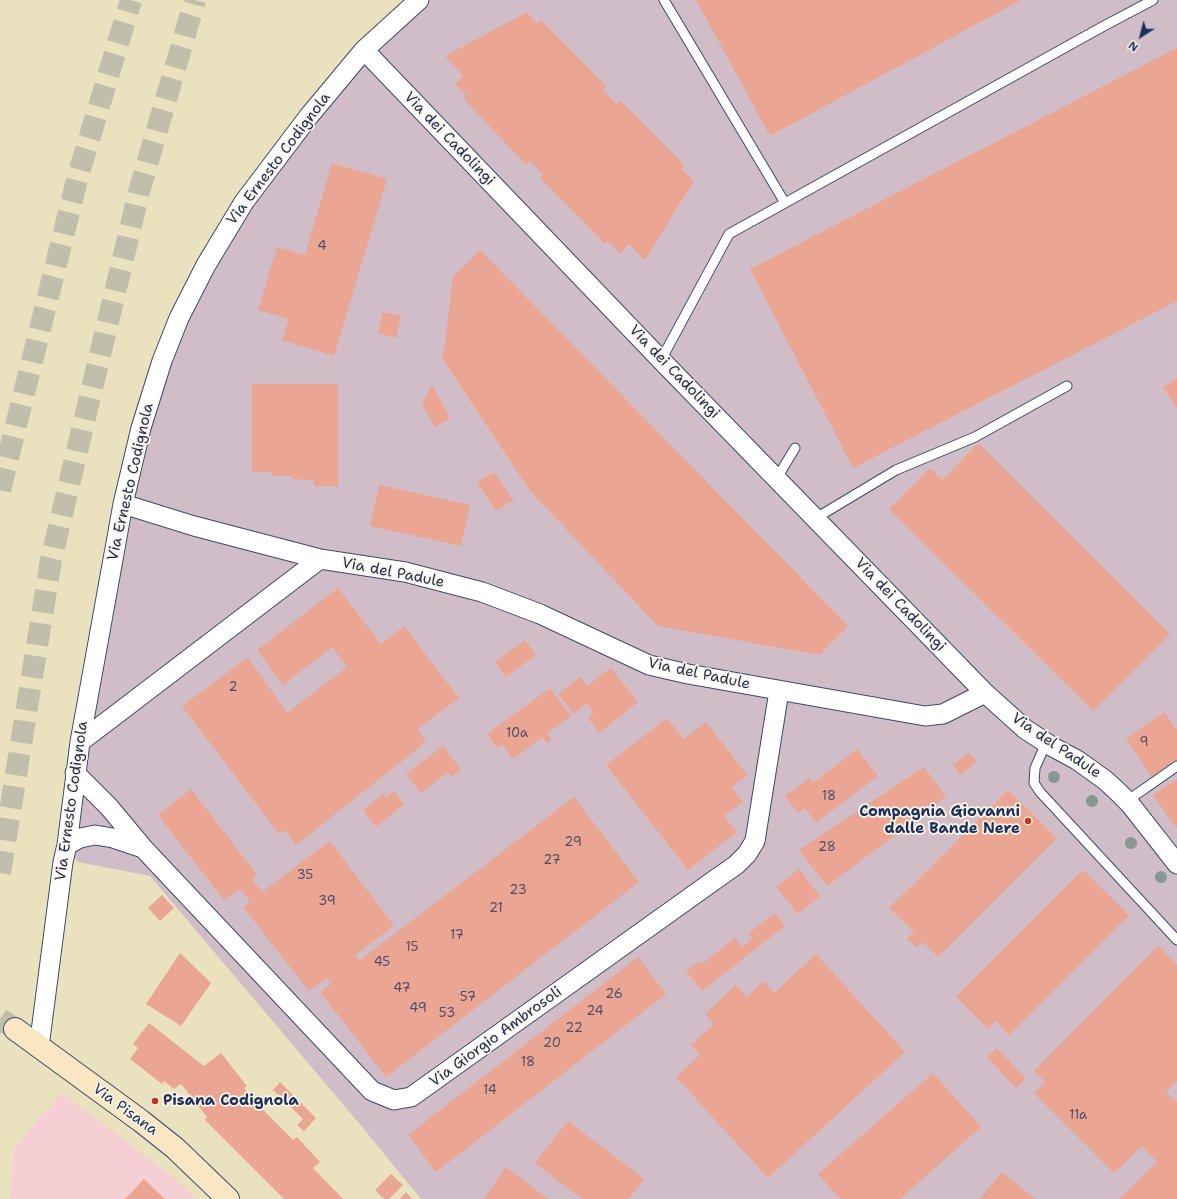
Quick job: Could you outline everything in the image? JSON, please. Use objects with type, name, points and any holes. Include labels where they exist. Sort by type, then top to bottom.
[{"type":"main road","name":"Via Pisana","points":[[15,1029],[141,1121],[175,1148],[228,1199]]},
{"type":"street","name":"Via Ernesto Codignola","points":[[39,1047],[80,742],[123,504],[140,428],[162,361],[180,318],[206,265],[244,202],[309,116],[364,50],[419,0]]},
{"type":"street","name":"Via dei Cadolingi","points":[[364,50],[661,360],[985,693]]},
{"type":"street","name":"Via del Padule","points":[[123,504],[194,526],[320,559],[405,572],[482,592],[540,614],[649,665],[688,674],[924,716],[943,714],[985,693],[1025,729],[1083,764],[1105,780],[1127,801],[1177,864]]},
{"type":"street","points":[[80,742],[320,559]]},
{"type":"street","name":"Via Giorgio Ambrosoli","points":[[75,773],[109,807],[144,849],[372,1091],[394,1100],[411,1098],[736,865],[747,854],[755,841],[779,691]]},
{"type":"street","name":"Via Giorgio Ambrosoli","points":[[67,845],[80,838],[95,835],[113,838],[144,849]]},
{"type":"lane","points":[[664,0],[785,204]]},
{"type":"lane","points":[[661,360],[729,234],[1153,0]]},
{"type":"lane","points":[[816,518],[896,470],[974,437],[1067,386]]},
{"type":"lane","points":[[776,478],[795,448]]},
{"type":"lane","points":[[1046,743],[1035,768],[1034,783],[1040,792],[1177,940]]},
{"type":"lane","points":[[1127,801],[1177,766]]},
{"type":"shaded area","points":[[419,0],[1177,0],[1177,1199],[421,1199],[363,1128],[150,876],[78,862],[67,845],[75,773],[162,361],[244,202]]},
{"type":"shaded area","points":[[62,1093],[176,1179],[196,1199],[10,1199],[14,1149],[38,1119]]},
{"type":"building","points":[[696,0],[1021,0],[770,136]]},
{"type":"building","points":[[527,12],[537,24],[541,20],[606,86],[603,91],[617,104],[621,101],[684,165],[681,169],[694,181],[645,260],[629,244],[620,254],[608,241],[605,244],[541,179],[543,175],[530,161],[526,165],[463,98],[466,95],[455,84],[463,75],[445,56]]},
{"type":"building","points":[[1177,48],[1177,301],[853,468],[750,269]]},
{"type":"building","points":[[332,163],[387,179],[334,356],[282,340],[289,319],[258,310],[277,247],[305,255]]},
{"type":"building","points":[[480,250],[848,626],[820,655],[658,626],[530,491],[443,360],[453,277]]},
{"type":"building","points":[[383,312],[401,316],[396,338],[378,333]]},
{"type":"building","points":[[1177,378],[1177,408],[1163,388]]},
{"type":"building","points":[[252,384],[338,384],[338,486],[314,486],[314,480],[292,479],[292,476],[272,476],[272,472],[252,472]]},
{"type":"building","points":[[432,384],[450,418],[435,427],[422,405]]},
{"type":"building","points":[[978,443],[1170,634],[1093,711],[889,509],[930,468],[942,480]]},
{"type":"building","points":[[494,472],[513,500],[496,511],[477,482]]},
{"type":"building","points":[[379,485],[470,505],[461,546],[370,526]]},
{"type":"building","points":[[338,588],[381,644],[404,626],[459,698],[417,729],[426,742],[296,845],[285,830],[279,834],[182,706],[248,657],[287,713],[347,667],[332,647],[283,685],[257,650]]},
{"type":"building","points":[[525,640],[536,655],[506,677],[495,662]]},
{"type":"building","points":[[611,668],[638,702],[599,733],[588,718],[594,713],[587,703],[574,714],[558,694],[580,677],[587,686]]},
{"type":"building","points":[[550,688],[571,716],[547,733],[552,740],[547,743],[542,737],[513,759],[502,744],[497,748],[487,734]]},
{"type":"building","points":[[1164,712],[1177,730],[1177,759],[1152,777],[1126,739]]},
{"type":"building","points":[[667,718],[684,739],[706,722],[747,775],[732,787],[743,802],[724,816],[737,832],[688,870],[606,765]]},
{"type":"building","points":[[443,746],[461,770],[452,777],[448,772],[421,793],[406,774]]},
{"type":"building","points":[[857,749],[878,776],[816,823],[805,808],[798,813],[785,796],[809,778],[813,783]]},
{"type":"building","points":[[969,753],[977,762],[960,775],[953,765]]},
{"type":"building","points":[[924,767],[946,797],[827,886],[799,850]]},
{"type":"building","points":[[1177,779],[1177,829],[1153,795]]},
{"type":"building","points":[[191,789],[257,875],[252,879],[262,892],[330,841],[394,926],[355,955],[359,961],[574,797],[639,882],[386,1077],[320,992],[331,984],[326,978],[309,991],[243,907],[250,902],[240,889],[224,900],[158,815]]},
{"type":"building","points":[[1008,790],[1057,838],[938,957],[923,942],[917,948],[907,939],[914,932],[889,908]]},
{"type":"building","points":[[394,791],[404,804],[376,827],[363,810],[383,794],[386,798]]},
{"type":"building","points":[[799,869],[820,896],[798,914],[776,887]]},
{"type":"building","points":[[1083,870],[1129,915],[1009,1035],[995,1021],[988,1029],[956,997]]},
{"type":"building","points":[[162,895],[174,908],[160,921],[148,908]]},
{"type":"building","points":[[775,913],[785,926],[702,991],[686,971],[699,961],[702,964],[735,938],[742,947],[752,939],[749,933]]},
{"type":"building","points":[[1158,946],[1177,965],[1177,1081],[1166,1092],[1177,1102],[1177,1199],[1119,1199],[1157,1162],[1142,1146],[1114,1173],[1034,1093],[1045,1082],[1034,1071]]},
{"type":"building","points":[[180,953],[211,983],[181,1026],[146,1004]]},
{"type":"building","points":[[816,954],[905,1052],[768,1178],[676,1077],[700,1055],[691,1045],[714,1024],[705,1014],[736,985],[747,997],[763,981],[774,993]]},
{"type":"building","points":[[638,957],[666,994],[436,1172],[408,1135]]},
{"type":"building","points":[[149,1023],[204,1066],[221,1053],[247,1086],[244,1088],[257,1104],[293,1140],[297,1137],[320,1162],[313,1168],[343,1199],[284,1199],[205,1120],[207,1117],[181,1084],[174,1089],[164,1081],[162,1084],[130,1059],[138,1048],[133,1044]]},
{"type":"building","points":[[997,1048],[1026,1079],[1016,1088],[987,1057]]},
{"type":"building","points":[[933,1073],[981,1127],[900,1199],[840,1199],[818,1174]]},
{"type":"building","points":[[280,1082],[316,1118],[304,1131],[297,1125],[303,1119],[273,1090]]},
{"type":"building","points":[[568,1121],[644,1179],[629,1199],[582,1199],[535,1163]]},
{"type":"building","points":[[506,1167],[548,1199],[484,1199]]},
{"type":"building","points":[[1002,1172],[1035,1199],[980,1199]]},
{"type":"building","points":[[391,1174],[403,1185],[389,1199],[384,1199],[375,1190]]},
{"type":"building","points":[[144,1179],[165,1199],[125,1199]]},
{"type":"building","points":[[406,1192],[412,1199],[400,1199]]},
{"type":"tunnel","points":[[0,490],[78,176],[131,0]]},
{"type":"tunnel","points":[[0,873],[51,560],[139,192],[195,0]]},
{"type":"tunnel","points":[[0,1019],[15,1029]]},
{"type":"place","name":"Compagnia Giovanni dalle Bande Nere","points":[[1028,821]]},
{"type":"place","name":"Pisana Codignola","points":[[155,1101]]}]
